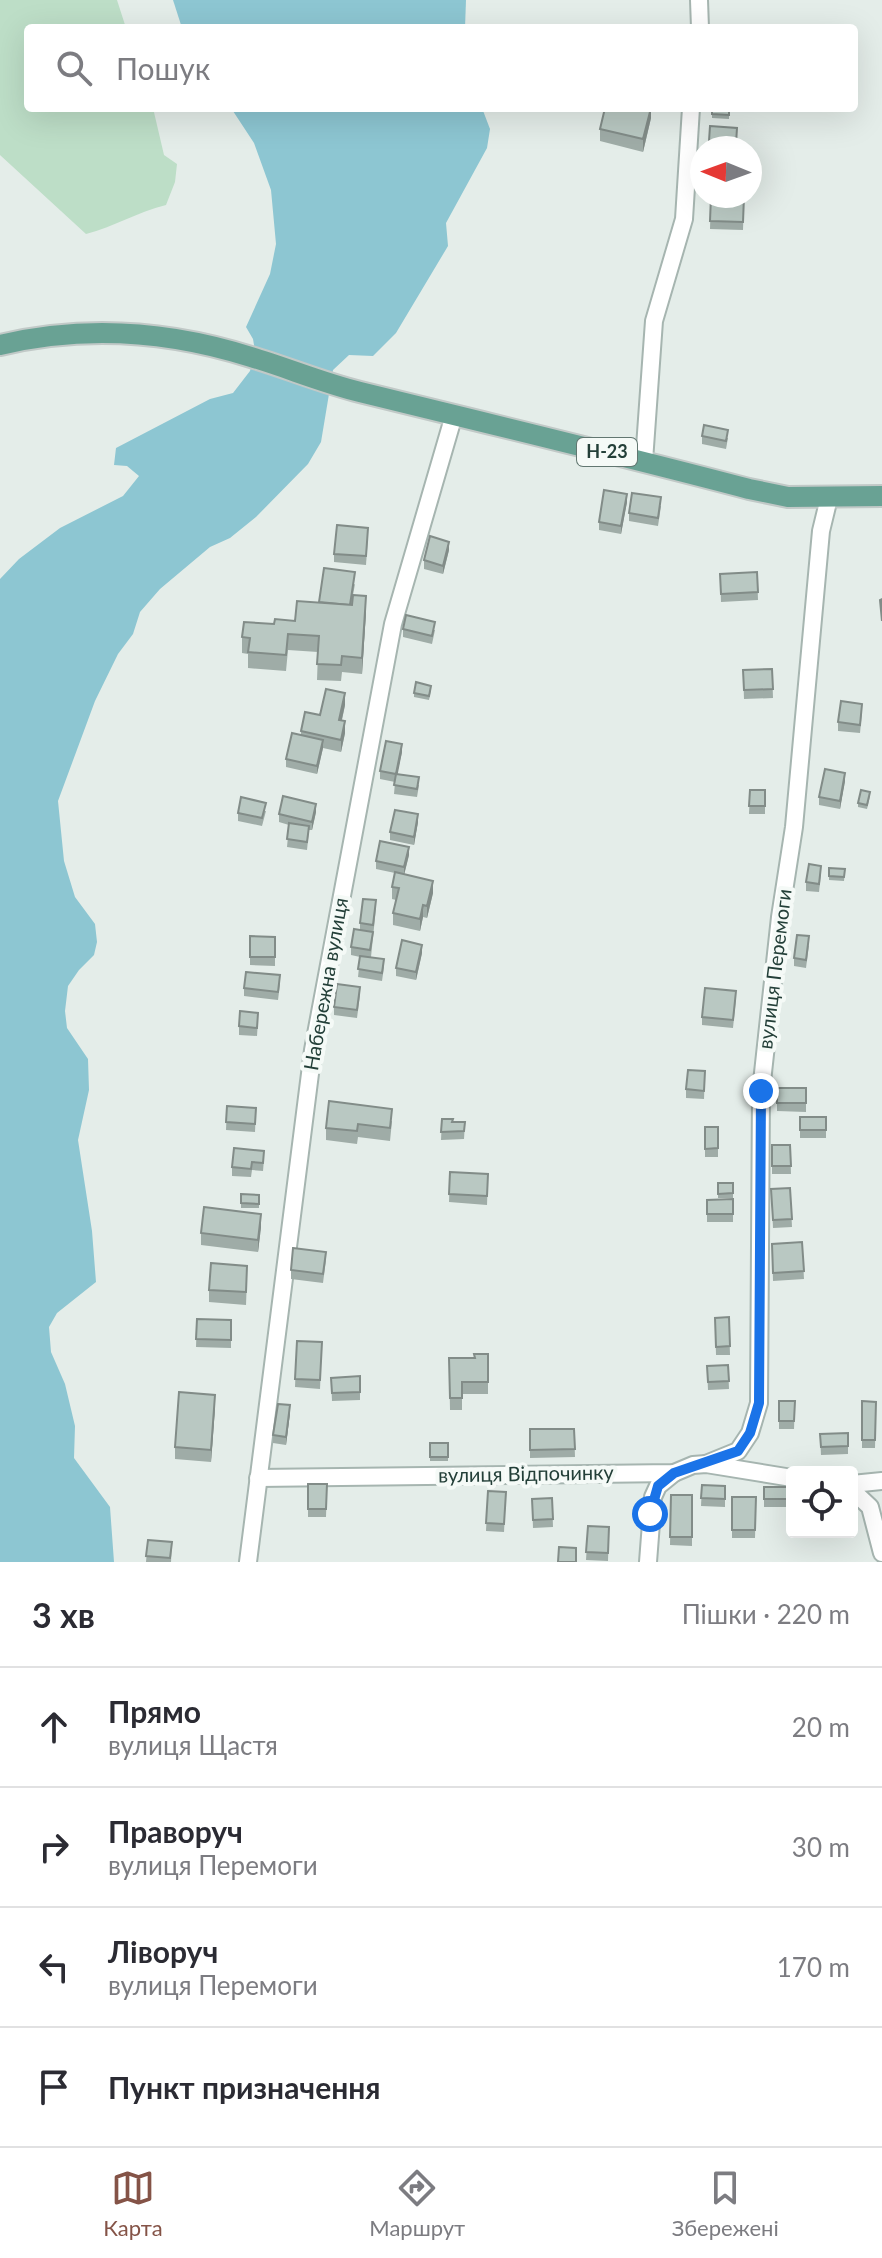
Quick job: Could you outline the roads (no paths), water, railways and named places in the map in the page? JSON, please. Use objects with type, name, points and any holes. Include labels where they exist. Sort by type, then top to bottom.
[{"type":"main road","name":"Н-23","points":[[0,345],[24,339],[99,332],[194,342],[251,357],[334,386],[775,494],[829,498],[882,496]]},
{"type":"street","points":[[699,0],[700,24]]},
{"type":"street","points":[[644,461],[654,321],[684,219],[691,112]]},
{"type":"street","name":"Набережна вулиця","points":[[248,1562],[313,1050],[393,624],[454,415]]},
{"type":"street","name":"вулиця Перемоги","points":[[706,1464],[738,1451],[750,1433],[759,1403],[761,1091],[780,917],[794,827],[821,531],[829,498]]},
{"type":"street","name":"вулиця Відпочинку","points":[[258,1478],[674,1473],[693,1465],[706,1464],[786,1477]]},
{"type":"street","points":[[648,1562],[653,1497],[658,1486],[674,1473]]},
{"type":"street","points":[[858,1483],[882,1481]]},
{"type":"street","points":[[858,1496],[870,1507],[882,1553]]},
{"type":"water","points":[[173,0],[466,0],[465,24],[181,24]]},
{"type":"water","points":[[234,112],[484,112],[490,129],[487,148],[446,223],[448,246],[396,333],[373,356],[349,355],[333,370],[321,442],[308,464],[256,517],[230,538],[210,547],[160,589],[140,612],[133,634],[118,654],[95,701],[58,801],[64,861],[75,897],[95,924],[97,942],[94,955],[68,986],[65,1011],[67,1028],[88,1059],[89,1090],[78,1140],[92,1231],[96,1282],[57,1313],[49,1327],[51,1352],[65,1384],[75,1426],[74,1458],[110,1507],[114,1562],[0,1562],[0,579],[19,559],[60,528],[123,496],[139,476],[127,466],[114,465],[116,448],[210,399],[233,393],[250,371],[255,351],[246,327],[270,274],[276,244],[271,190],[254,143]]}]
